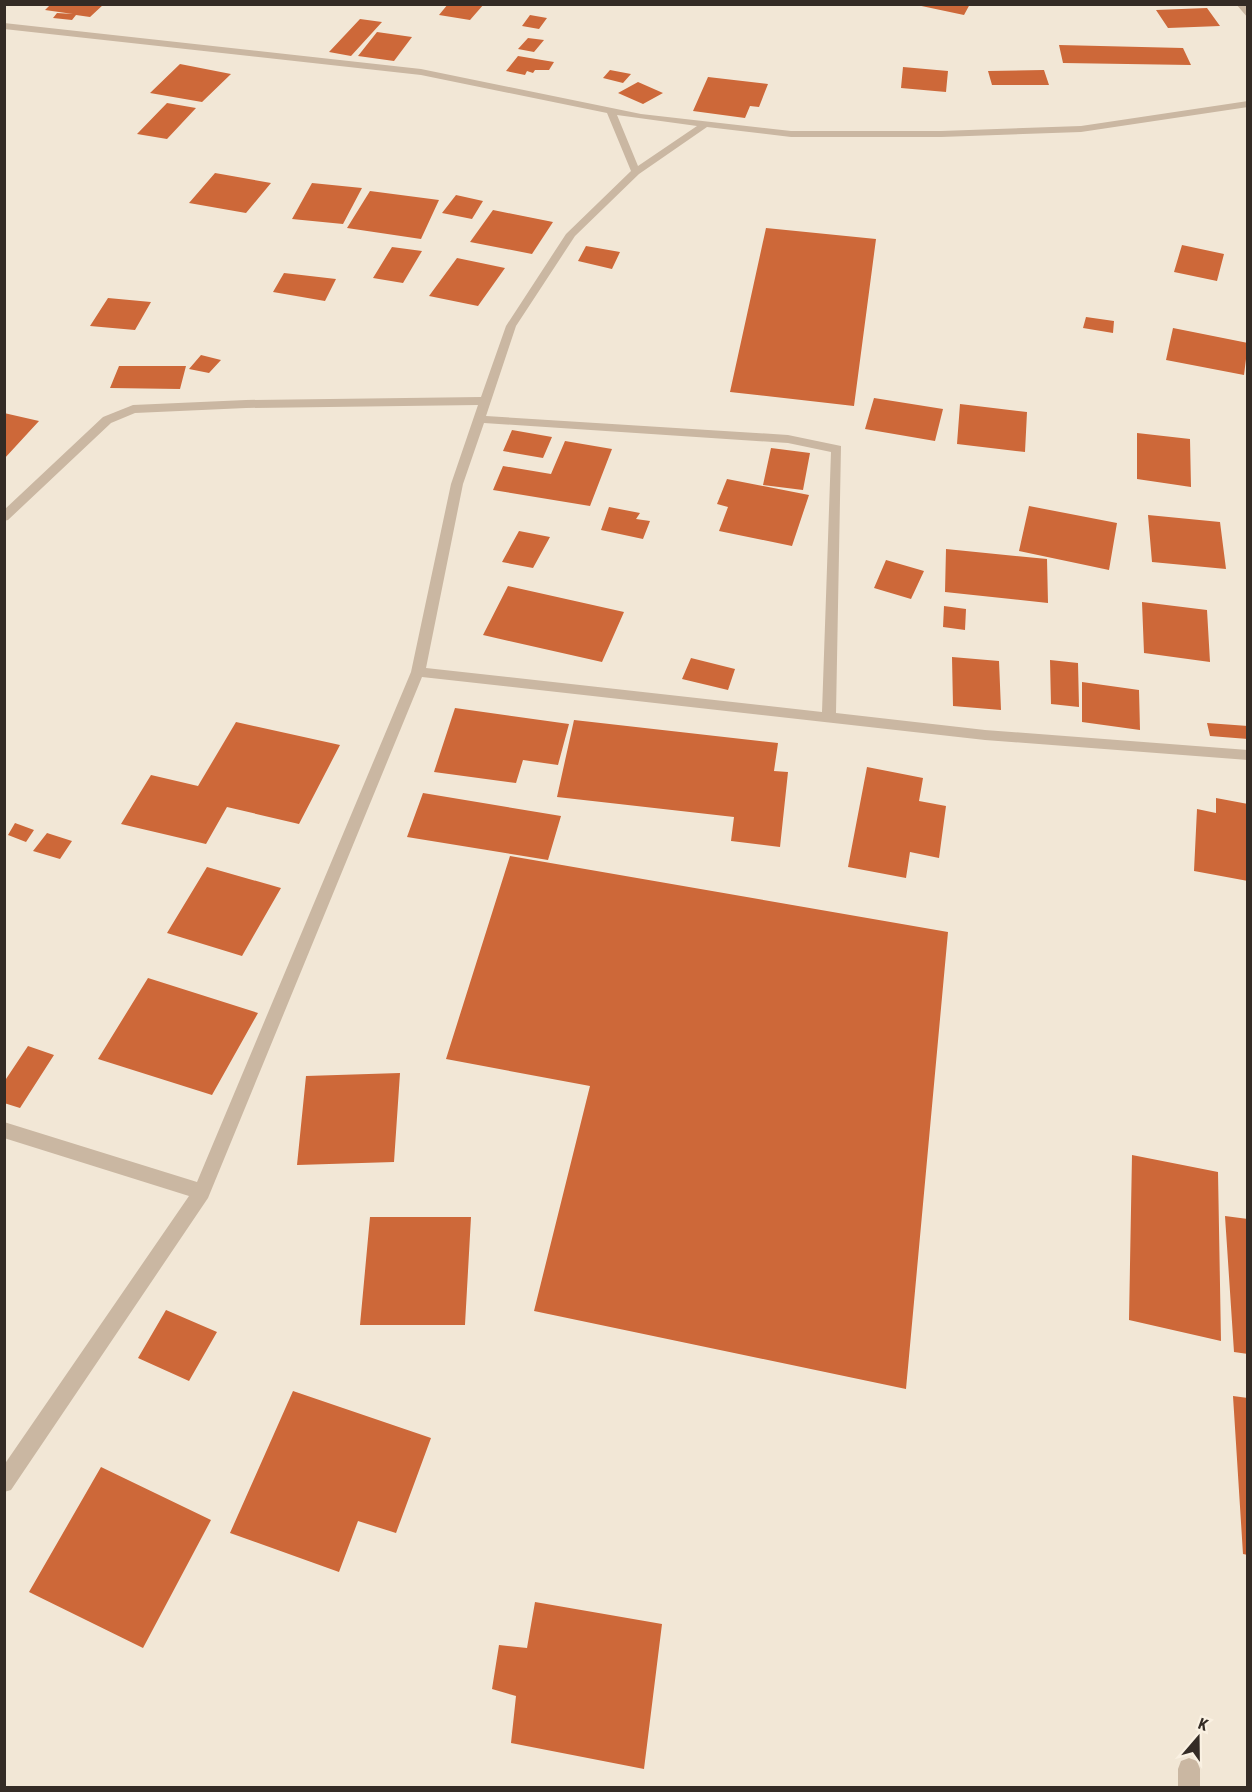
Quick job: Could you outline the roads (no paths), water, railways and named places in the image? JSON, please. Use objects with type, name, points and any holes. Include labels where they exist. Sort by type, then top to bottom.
[{"type":"street","points":[[1240,4],[1248,16]]},
{"type":"street","points":[[4,26],[421,72],[641,117],[791,134],[941,134],[1081,129],[1248,104]]},
{"type":"street","points":[[611,111],[636,172]]},
{"type":"street","points":[[4,1483],[202,1192],[418,672],[457,484],[511,326],[571,234],[636,172],[706,124]]},
{"type":"street","points":[[4,517],[107,420],[134,409],[246,404],[485,401]]},
{"type":"street","points":[[479,419],[788,439],[837,449],[829,718]]},
{"type":"street","points":[[418,672],[985,735],[1248,755]]},
{"type":"street","points":[[4,1130],[202,1192]]}]
